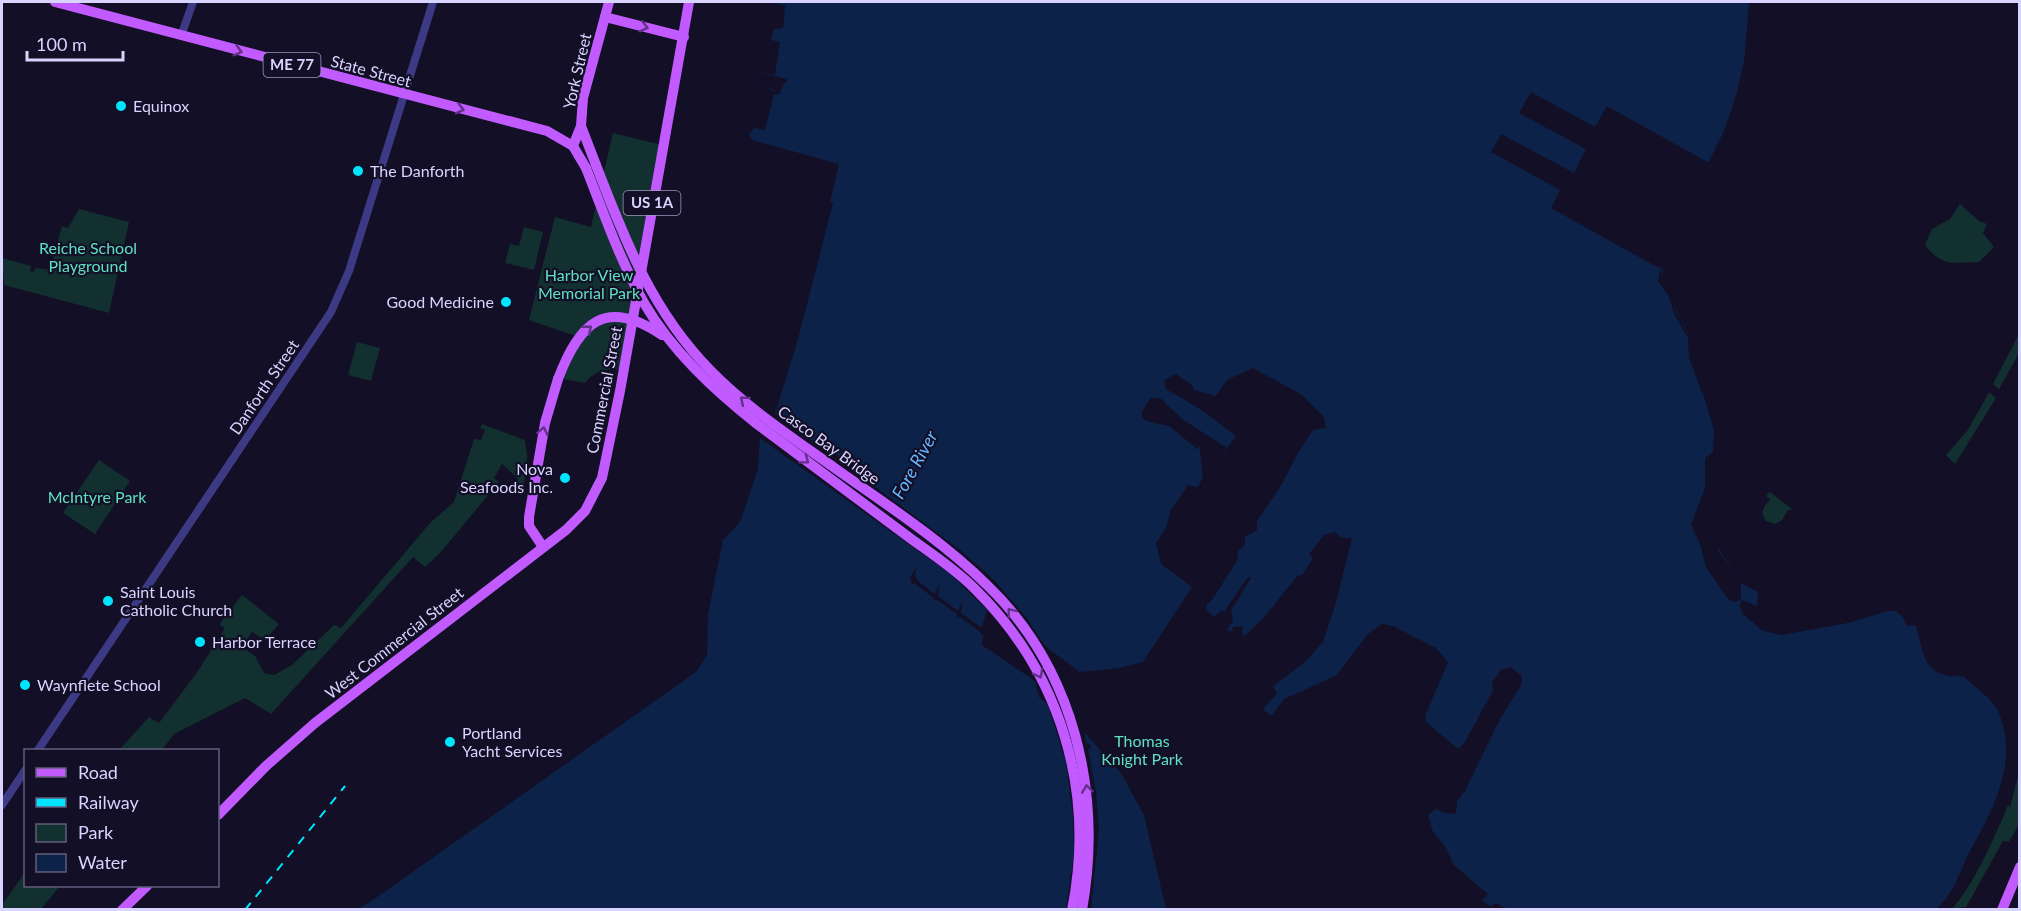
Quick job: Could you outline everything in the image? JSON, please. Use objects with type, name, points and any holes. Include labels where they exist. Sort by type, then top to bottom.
[{"type":"main road","name":"State Street","points":[[55,2],[547,131],[573,147]]},
{"type":"main road","name":"York Street","points":[[573,147],[581,126],[583,98],[609,2]]},
{"type":"main road","name":"Commercial Street","points":[[593,500],[602,478],[620,391],[650,213],[684,37],[688,2]]},
{"type":"main road","points":[[605,17],[684,37]]},
{"type":"main road","points":[[547,131],[570,132],[581,126]]},
{"type":"main road","name":"Casco Bay Bridge","points":[[581,126],[591,167],[624,264],[645,305],[669,339],[732,404],[948,565],[1004,620],[1030,657],[1060,720],[1077,786],[1080,852],[1072,909]]},
{"type":"main road","name":"Casco Bay Bridge","points":[[573,147],[591,167],[640,274],[662,311],[694,353],[746,402],[967,566],[1008,607],[1026,631],[1045,663],[1068,711],[1085,770],[1089,849],[1082,909]]},
{"type":"main road","points":[[543,547],[529,526],[529,517],[545,423],[558,379],[574,344],[586,329],[601,320],[618,316],[636,319],[669,339]]},
{"type":"main road","name":"West Commercial Street","points":[[219,814],[266,766],[315,723],[576,521],[593,500]]},
{"type":"main road","points":[[2002,909],[2019,867]]},
{"type":"main road","points":[[122,909],[145,887]]},
{"type":"street","points":[[181,36],[193,2]]},
{"type":"street","name":"Danforth Street","points":[[39,749],[331,312],[349,271],[433,2]]},
{"type":"street","points":[[2,805],[24,772]]},
{"type":"green space","name":"Harbor View Memorial Park","points":[[613,133],[662,145],[623,370],[602,371],[593,375],[585,383],[563,379],[582,338],[529,320],[555,217],[591,227]]},
{"type":"green space","points":[[1960,204],[1979,221],[1987,224],[1983,233],[1994,247],[1979,262],[1949,262],[1937,257],[1925,245],[1932,229],[1950,219]]},
{"type":"green space","name":"Reiche School Playground","points":[[79,209],[129,222],[109,313],[4,285],[2,258],[31,266],[30,271],[34,272],[35,268],[53,270],[55,264],[52,263],[62,226],[68,228]]},
{"type":"green space","points":[[524,227],[543,232],[534,270],[505,263],[510,244],[519,246]]},
{"type":"green space","points":[[2019,334],[2019,353],[1999,389],[1993,384]]},
{"type":"green space","points":[[357,342],[380,348],[371,381],[348,375]]},
{"type":"green space","points":[[1989,392],[1996,398],[1955,464],[1946,455],[1968,430]]},
{"type":"green space","points":[[482,424],[525,440],[527,456],[523,495],[517,478],[502,464],[494,478],[499,482],[441,552],[425,567],[413,557],[271,714],[245,698],[174,734],[163,749],[120,749],[149,717],[159,723],[198,671],[225,628],[220,625],[221,622],[242,595],[279,624],[265,640],[252,632],[242,647],[255,656],[264,673],[274,675],[292,665],[334,625],[341,628],[430,523],[454,502],[474,439],[481,440],[485,430],[480,428]]},
{"type":"green space","name":"McIntyre Park","points":[[99,460],[130,481],[95,534],[63,513]]},
{"type":"green space","points":[[1770,492],[1793,510],[1788,510],[1782,520],[1775,524],[1766,521],[1763,515],[1764,507],[1770,499],[1766,496]]},
{"type":"green space","points":[[2019,772],[2019,824],[2009,842],[2003,841],[1966,907],[1952,909],[1976,874],[2008,805],[2010,807]]},
{"type":"green space","points":[[24,873],[24,887],[59,887],[41,909],[2,909],[2,905]]},
{"type":"water","name":"Fore River","points":[[768,2],[1749,2],[1744,62],[1724,131],[1657,266],[1663,270],[1662,281],[1693,343],[1693,360],[1714,430],[1713,452],[1707,465],[1708,489],[1700,520],[1741,583],[1758,592],[1757,606],[1771,619],[1790,621],[1901,606],[1910,614],[1916,625],[1922,650],[1934,670],[1945,675],[1963,676],[1996,707],[2003,726],[2006,744],[2002,781],[1988,817],[1947,897],[1936,909],[1509,910],[1496,903],[1491,906],[1482,900],[1466,887],[1454,872],[1442,844],[1435,841],[1424,818],[1429,809],[1439,806],[1452,809],[1515,682],[1513,675],[1499,684],[1461,753],[1421,720],[1444,661],[1384,630],[1372,637],[1338,680],[1335,676],[1284,699],[1271,716],[1263,709],[1277,693],[1270,683],[1298,662],[1319,641],[1340,549],[1331,539],[1299,583],[1244,638],[1233,641],[1203,607],[1244,534],[1250,533],[1253,519],[1308,422],[1247,381],[1235,380],[1216,396],[1190,389],[1176,380],[1172,385],[1239,431],[1224,453],[1158,407],[1154,412],[1199,444],[1203,478],[1161,544],[1167,564],[1195,586],[1147,661],[1119,668],[1080,672],[1046,647],[1002,590],[985,617],[980,633],[1028,670],[1121,773],[1144,815],[1166,909],[356,910],[696,672],[707,655],[708,614],[723,540],[740,522],[758,469],[760,438],[775,414],[798,339],[833,203],[830,202],[839,164],[752,140],[749,135],[754,128],[765,130],[775,91],[752,85],[754,71],[775,75],[780,42],[771,40],[774,29],[783,28],[785,5]]},
{"type":"pier","points":[[754,71],[787,79],[787,82],[784,83],[779,95],[774,94],[775,90],[752,85]]},
{"type":"pier","points":[[1531,92],[1595,127],[1607,106],[1709,163],[1657,267],[1551,208],[1560,190],[1491,152],[1501,134],[1574,173],[1586,149],[1519,113]]},
{"type":"pier","points":[[1660,268],[1676,311],[1693,343],[1703,395],[1689,358],[1688,338],[1674,314],[1669,297],[1658,281]]},
{"type":"pier","points":[[1253,368],[1302,395],[1324,417],[1326,428],[1313,430],[1299,451],[1282,484],[1257,521],[1257,530],[1245,537],[1245,545],[1238,551],[1237,561],[1212,600],[1206,605],[1207,610],[1214,617],[1222,610],[1224,612],[1248,577],[1251,578],[1231,611],[1233,620],[1227,630],[1233,632],[1232,627],[1242,626],[1243,637],[1263,619],[1297,576],[1302,575],[1313,559],[1309,554],[1324,535],[1335,532],[1342,538],[1352,538],[1323,642],[1306,661],[1272,687],[1268,682],[1300,657],[1316,639],[1338,549],[1328,543],[1281,607],[1245,641],[1234,644],[1202,608],[1219,571],[1241,533],[1251,527],[1250,517],[1304,428],[1305,423],[1299,417],[1247,383],[1233,383],[1218,397],[1216,396],[1227,380]]},
{"type":"pier","points":[[1176,374],[1192,385],[1195,392],[1175,384],[1240,429],[1236,436],[1202,410],[1166,389],[1164,380]]},
{"type":"pier","points":[[1150,398],[1160,398],[1182,419],[1227,448],[1222,453],[1159,411],[1165,419],[1200,443],[1197,449],[1169,426],[1146,421],[1142,418],[1142,412]]},
{"type":"pier","points":[[772,412],[813,442],[819,442],[838,456],[847,467],[850,462],[858,467],[855,472],[959,549],[994,580],[1026,617],[1050,654],[1002,595],[991,614],[985,617],[987,610],[949,573],[757,436]]},
{"type":"pier","points":[[1713,452],[1709,465],[1710,490],[1703,517],[1714,518],[1721,528],[1723,535],[1718,550],[1741,583],[1741,600],[1733,602],[1727,598],[1706,567],[1700,544],[1691,525],[1705,488],[1705,458]]},
{"type":"pier","points":[[1188,485],[1202,488],[1164,546],[1170,562],[1195,580],[1198,585],[1150,660],[1141,665],[1192,587],[1161,564],[1156,543],[1166,528],[1171,510]]},
{"type":"pier","points":[[917,566],[915,576],[920,583],[935,594],[940,583],[938,596],[958,611],[963,600],[961,613],[983,629],[982,633],[960,617],[957,618],[957,614],[937,600],[934,601],[934,598],[914,583],[912,584],[910,578]]},
{"type":"pier","points":[[1742,600],[1757,606],[1771,619],[1790,621],[1897,603],[1904,605],[1911,616],[1914,615],[1918,625],[1907,626],[1903,617],[1896,611],[1888,611],[1848,623],[1782,635],[1763,631],[1743,614],[1740,606]]},
{"type":"pier","points":[[1382,624],[1393,626],[1436,648],[1448,662],[1425,716],[1426,722],[1458,749],[1465,742],[1493,690],[1492,683],[1501,670],[1510,667],[1522,676],[1522,683],[1498,723],[1465,791],[1457,801],[1456,813],[1448,814],[1436,809],[1428,815],[1433,832],[1444,845],[1454,865],[1488,894],[1480,903],[1447,871],[1439,846],[1431,840],[1421,818],[1432,807],[1450,806],[1452,796],[1461,784],[1487,735],[1512,682],[1511,678],[1502,685],[1470,746],[1460,755],[1453,755],[1418,721],[1440,662],[1435,660],[1435,656],[1427,656],[1389,633],[1382,634],[1371,641],[1337,682],[1336,676],[1353,653],[1369,633]]},
{"type":"pier","points":[[983,635],[1030,671],[1031,668],[1082,724],[1087,744],[1090,744],[1091,748],[1088,749],[1096,792],[1099,829],[1091,909],[1066,909],[1074,854],[1073,816],[1066,763],[1048,705],[1039,697],[1035,681],[982,645]]},
{"type":"railway","points":[[245,910],[345,786]]},
{"type":"place","name":"Equinox","points":[[121,106]]},
{"type":"place","name":"The Danforth","points":[[358,171]]},
{"type":"place","name":"Good Medicine","points":[[506,302]]},
{"type":"place","name":"Nova Seafoods Inc.","points":[[565,478]]},
{"type":"place","name":"Saint Louis Catholic Church","points":[[108,601]]},
{"type":"place","name":"Harbor Terrace","points":[[200,642]]},
{"type":"place","name":"Waynflete School","points":[[25,685]]},
{"type":"place","name":"Portland Yacht Services","points":[[450,742]]},
{"type":"park label","name":"Thomas Knight Park","points":[[1142,750]]}]
